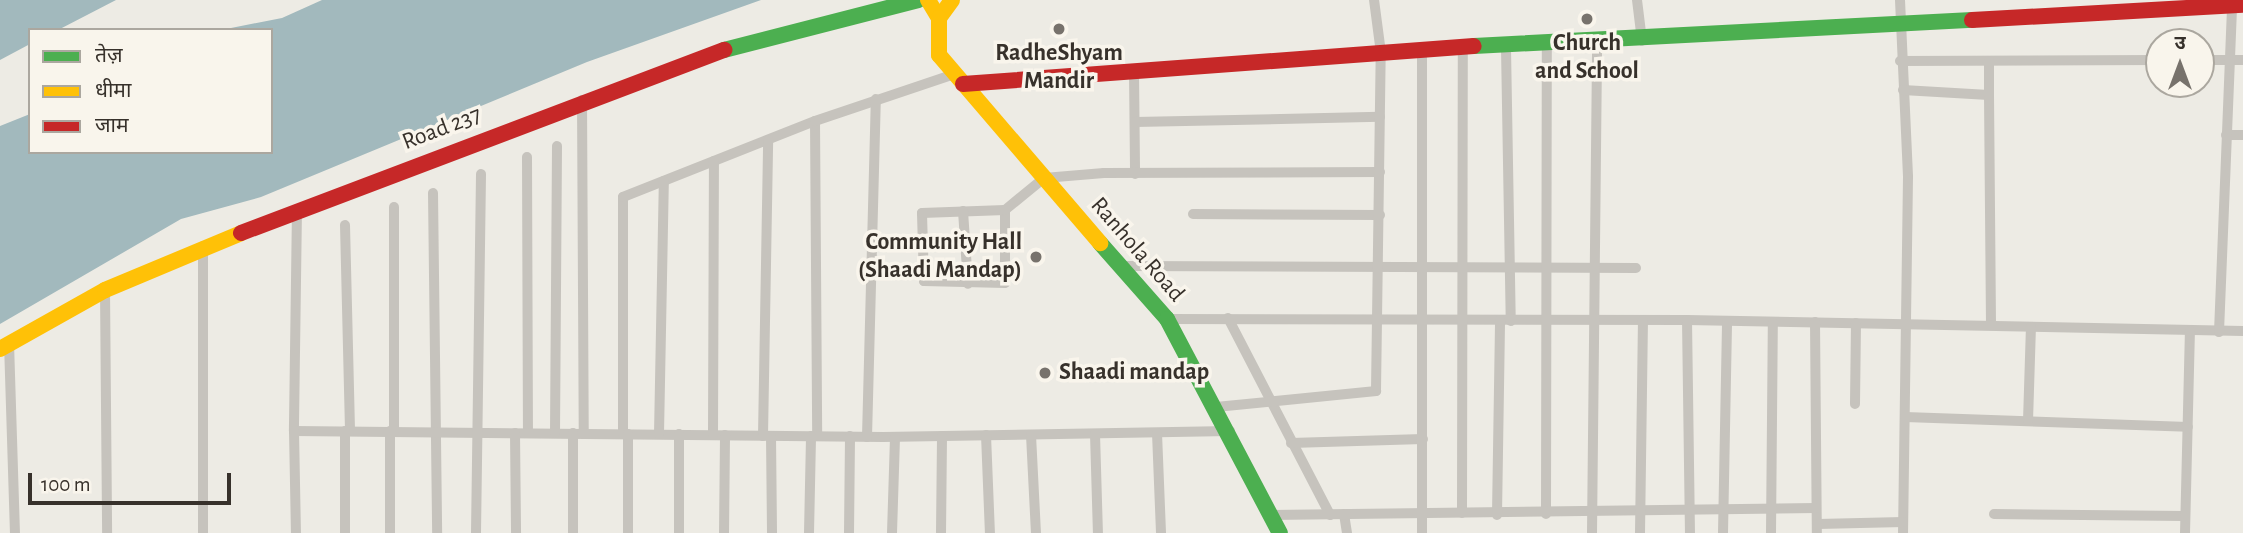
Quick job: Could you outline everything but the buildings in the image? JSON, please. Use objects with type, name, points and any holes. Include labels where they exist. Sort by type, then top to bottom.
[{"type":"street","name":"Road 237","points":[[5,346],[105,290],[203,246],[582,100],[724,50],[919,0]]},
{"type":"street","points":[[928,0],[939,18],[952,0]]},
{"type":"street","points":[[1216,407],[1267,398],[1376,391],[1380,318],[1381,53],[1374,0]]},
{"type":"street","points":[[1637,0],[1642,41]]},
{"type":"street","points":[[1815,322],[1818,528],[1903,528],[1908,177],[1900,61],[1900,0]]},
{"type":"street","points":[[628,533],[624,197],[876,99],[959,79],[1134,72],[1422,49],[1642,41],[2238,6],[2226,135],[2219,332]]},
{"type":"street","name":"Ranhola Road","points":[[939,18],[936,47],[959,79],[1167,318],[1230,431],[1280,533]]},
{"type":"street","points":[[1592,533],[1597,43]]},
{"type":"street","points":[[1546,514],[1547,44]]},
{"type":"street","points":[[1462,513],[1463,48]]},
{"type":"street","points":[[1497,515],[1509,266],[1506,48]]},
{"type":"street","points":[[1422,49],[1422,533]]},
{"type":"street","points":[[1900,61],[2145,60]]},
{"type":"street","points":[[2215,60],[2243,60]]},
{"type":"street","points":[[1989,61],[1991,326]]},
{"type":"street","points":[[1134,72],[1135,174]]},
{"type":"street","points":[[1903,90],[1989,95]]},
{"type":"street","points":[[867,437],[876,99]]},
{"type":"street","points":[[573,533],[579,433],[582,100]]},
{"type":"street","points":[[1135,121],[1380,117]]},
{"type":"street","points":[[809,533],[814,436],[815,121]]},
{"type":"street","points":[[2226,135],[2243,135]]},
{"type":"street","points":[[768,139],[767,436],[772,533]]},
{"type":"street","points":[[555,433],[557,146]]},
{"type":"street","points":[[527,157],[528,433]]},
{"type":"street","points":[[713,435],[714,161]]},
{"type":"street","points":[[1005,210],[1007,279],[1002,285],[927,284],[923,277],[922,213],[1005,210],[1044,178],[1135,174],[1380,172]]},
{"type":"street","points":[[476,533],[481,174]]},
{"type":"street","points":[[659,435],[664,181]]},
{"type":"street","points":[[433,193],[437,533]]},
{"type":"street","points":[[390,533],[394,207]]},
{"type":"street","points":[[296,533],[294,431],[297,209]]},
{"type":"street","points":[[964,211],[968,284]]},
{"type":"street","points":[[1194,215],[1380,215]]},
{"type":"street","points":[[345,225],[348,431],[345,533]]},
{"type":"street","points":[[203,246],[203,533]]},
{"type":"street","points":[[1122,266],[1380,264],[1636,268]]},
{"type":"street","points":[[105,290],[107,533]]},
{"type":"street","points":[[1167,318],[1687,320],[2243,331]]},
{"type":"street","points":[[1228,318],[1267,398],[1331,515]]},
{"type":"street","points":[[1640,533],[1643,320]]},
{"type":"street","points":[[1687,320],[1690,533]]},
{"type":"street","points":[[1723,533],[1727,322]]},
{"type":"street","points":[[1771,533],[1773,323]]},
{"type":"street","points":[[1855,404],[1856,323]]},
{"type":"street","points":[[2028,421],[2031,327]]},
{"type":"street","points":[[2185,533],[2190,331]]},
{"type":"street","points":[[5,346],[15,533]]},
{"type":"street","points":[[1905,417],[2188,427]]},
{"type":"street","points":[[294,431],[867,437],[1230,431]]},
{"type":"street","points":[[515,433],[516,533]]},
{"type":"street","points":[[1095,433],[1098,533]]},
{"type":"street","points":[[1157,433],[1161,533]]},
{"type":"street","points":[[679,435],[679,533]]},
{"type":"street","points":[[724,533],[725,435]]},
{"type":"street","points":[[986,435],[990,533]]},
{"type":"street","points":[[1031,435],[1036,533]]},
{"type":"street","points":[[849,533],[850,436]]},
{"type":"street","points":[[941,533],[942,436]]},
{"type":"street","points":[[892,533],[895,437]]},
{"type":"street","points":[[1291,443],[1423,439]]},
{"type":"street","points":[[1271,515],[1592,514],[1816,508]]},
{"type":"street","points":[[1344,514],[1346,533]]},
{"type":"street","points":[[1994,514],[2185,516]]},
{"type":"water","points":[[0,0],[116,0],[62,28],[28,28],[28,45],[0,60]]},
{"type":"water","points":[[322,0],[761,0],[587,62],[261,197],[181,219],[0,324],[0,126],[28,115],[28,154],[273,154],[273,28],[231,28],[282,18]]},
{"type":"traffic: fast","points":[[724,50],[919,0]]},
{"type":"traffic: fast","points":[[1474,46],[1972,20]]},
{"type":"traffic: fast","points":[[1100,243],[1167,319],[1280,533]]},
{"type":"traffic: slow","points":[[928,0],[939,18],[952,0]]},
{"type":"traffic: slow","points":[[939,18],[939,55],[1100,243]]},
{"type":"traffic: slow","points":[[0,349],[105,290],[241,233]]},
{"type":"traffic: jam","points":[[1972,20],[2243,5]]},
{"type":"traffic: jam","points":[[963,84],[1474,46]]},
{"type":"traffic: jam","points":[[241,233],[724,50]]},
{"type":"place","name":"Church and School","points":[[1587,19]]},
{"type":"place","name":"RadheShyam Mandir","points":[[1059,29]]},
{"type":"place","name":"Community Hall (Shaadi Mandap)","points":[[1036,257]]},
{"type":"place","name":"Shaadi mandap","points":[[1045,373]]}]
